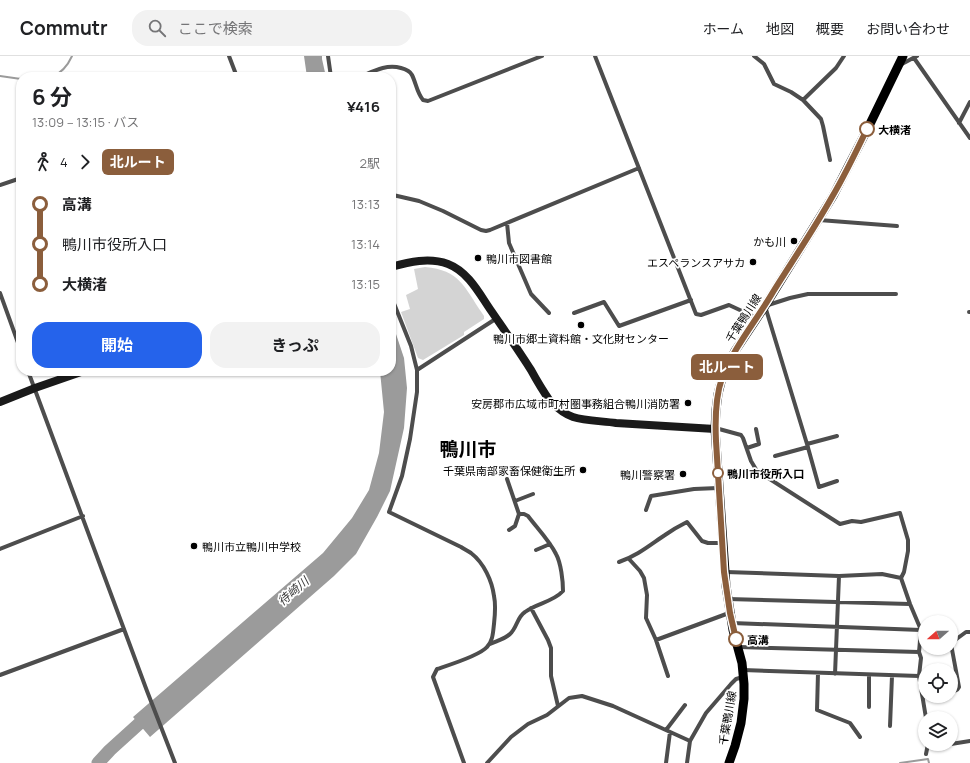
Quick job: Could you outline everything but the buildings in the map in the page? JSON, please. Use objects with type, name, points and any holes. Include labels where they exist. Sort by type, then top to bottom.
[{"type":"main road","name":"千葉鴨川線","points":[[729,763],[735,746],[744,695],[743,673],[730,613],[724,572],[715,429],[717,400],[722,378],[735,351],[765,306],[832,196],[859,146],[903,56]]},
{"type":"street","points":[[229,56],[235,72]]},
{"type":"street","points":[[328,56],[330,72]]},
{"type":"street","points":[[372,72],[381,68],[393,66],[409,71],[412,75],[420,97],[423,100],[428,101],[542,56]]},
{"type":"street","points":[[595,56],[696,314],[701,315],[729,305],[757,318]]},
{"type":"street","points":[[754,56],[764,64],[774,84],[791,92],[803,100],[820,118],[824,126],[830,160]]},
{"type":"street","points":[[803,100],[836,68],[844,56]]},
{"type":"street","points":[[898,66],[916,57],[970,138]]},
{"type":"street","points":[[959,123],[970,102]]},
{"type":"street","points":[[396,196],[419,201],[486,231],[639,168]]},
{"type":"street","points":[[0,185],[16,180]]},
{"type":"street","points":[[818,220],[897,226]]},
{"type":"street","points":[[506,223],[509,243],[531,294],[548,313]]},
{"type":"street","points":[[396,266],[423,260],[437,261],[448,264],[464,274],[472,282],[497,318],[550,401],[558,409],[569,416],[578,419],[605,422],[719,429],[741,435],[751,461],[758,471],[840,524],[861,522],[900,513],[908,540],[908,551],[904,572],[901,578],[918,623]]},
{"type":"street","points":[[0,293],[16,337]]},
{"type":"street","points":[[837,481],[819,487],[808,445],[765,306],[808,294],[896,294]]},
{"type":"street","points":[[574,313],[604,302],[619,326],[691,300]]},
{"type":"street","points":[[396,308],[411,346],[417,370],[417,392],[410,439],[402,476],[389,512],[461,547],[478,559],[488,578],[494,597],[495,610],[490,644]]},
{"type":"street","points":[[417,370],[497,318]]},
{"type":"street","points":[[30,376],[175,763]]},
{"type":"street","points":[[0,402],[70,376]]},
{"type":"street","points":[[747,448],[759,444],[756,429]]},
{"type":"street","points":[[774,456],[837,436]]},
{"type":"street","points":[[507,479],[519,514],[515,526],[509,530]]},
{"type":"street","points":[[646,510],[651,496],[694,489],[719,488]]},
{"type":"street","points":[[515,501],[533,494]]},
{"type":"street","points":[[464,763],[433,677],[437,669],[482,652],[490,644],[510,634],[522,615],[531,608],[551,600],[563,591],[563,581],[557,555],[528,516],[519,514]]},
{"type":"street","points":[[0,549],[83,516]]},
{"type":"street","points":[[619,562],[629,559],[643,551],[666,534],[687,522],[702,541],[708,543],[722,543]]},
{"type":"street","points":[[536,550],[550,544]]},
{"type":"street","points":[[629,559],[644,578],[647,595],[646,618],[656,640],[668,676]]},
{"type":"street","points":[[724,572],[839,576],[882,574],[901,578]]},
{"type":"street","points":[[836,674],[839,576]]},
{"type":"street","points":[[728,599],[910,604]]},
{"type":"street","points":[[531,608],[551,648],[551,676],[558,706]]},
{"type":"street","points":[[656,640],[730,613]]},
{"type":"street","points":[[732,623],[918,630]]},
{"type":"street","points":[[0,675],[124,629]]},
{"type":"street","points":[[958,638],[966,632],[970,632]]},
{"type":"street","points":[[738,647],[918,652]]},
{"type":"street","points":[[687,763],[690,741],[706,714],[731,684],[743,673],[818,673],[918,676]]},
{"type":"street","points":[[818,673],[817,710],[850,723],[860,737]]},
{"type":"street","points":[[869,675],[869,707]]},
{"type":"street","points":[[890,726],[892,676]]},
{"type":"street","points":[[487,763],[511,737],[528,724],[547,715],[569,698],[582,696],[613,706],[690,741]]},
{"type":"street","points":[[666,763],[668,731],[685,704]]},
{"type":"street","points":[[958,743],[970,741]]},
{"type":"shaded area","points":[[425,267],[446,272],[460,281],[484,316],[484,319],[464,332],[464,335],[423,360],[418,358],[401,312],[410,309],[406,295],[418,289],[414,269]]},
{"type":"water","points":[[304,56],[322,56],[325,72],[306,72]]},
{"type":"water","points":[[396,334],[404,358],[407,388],[404,428],[390,491],[356,554],[334,576],[150,737],[133,717],[323,553],[352,518],[369,490],[379,453],[384,412],[380,376],[396,376]]},
{"type":"waterway","points":[[59,72],[68,63],[72,56]]},
{"type":"waterway","points":[[0,76],[16,78]]},
{"type":"waterway","name":"待崎川","points":[[98,763],[110,750],[152,712]]},
{"type":"waterway","points":[[900,763],[928,759],[929,763]]},
{"type":"bus line","name":"北ルート","points":[[736,639],[733,630],[724,572],[715,429],[718,394],[722,378],[735,351],[765,306],[838,186],[867,129]]},
{"type":"place","name":"大横渚","points":[[867,129]]},
{"type":"place","name":"かも川","points":[[794,241]]},
{"type":"place","name":"鴨川市図書館","points":[[478,258]]},
{"type":"place","name":"エスペランスアサカ","points":[[753,262]]},
{"type":"place","name":"鴨川市郷土資料館・文化財センター","points":[[581,325]]},
{"type":"place","name":"安房郡市広域市町村圏事務組合鴨川消防署","points":[[688,403]]},
{"type":"place","name":"千葉県南部家畜保健衛生所","points":[[583,470]]},
{"type":"place","name":"鴨川市役所入口","points":[[718,473]]},
{"type":"place","name":"鴨川警察署","points":[[683,474]]},
{"type":"place","name":"鴨川市立鴨川中学校","points":[[194,546]]},
{"type":"place","name":"高溝","points":[[736,639]]},
{"type":"district","name":"鴨川市","points":[[468,449]]}]
